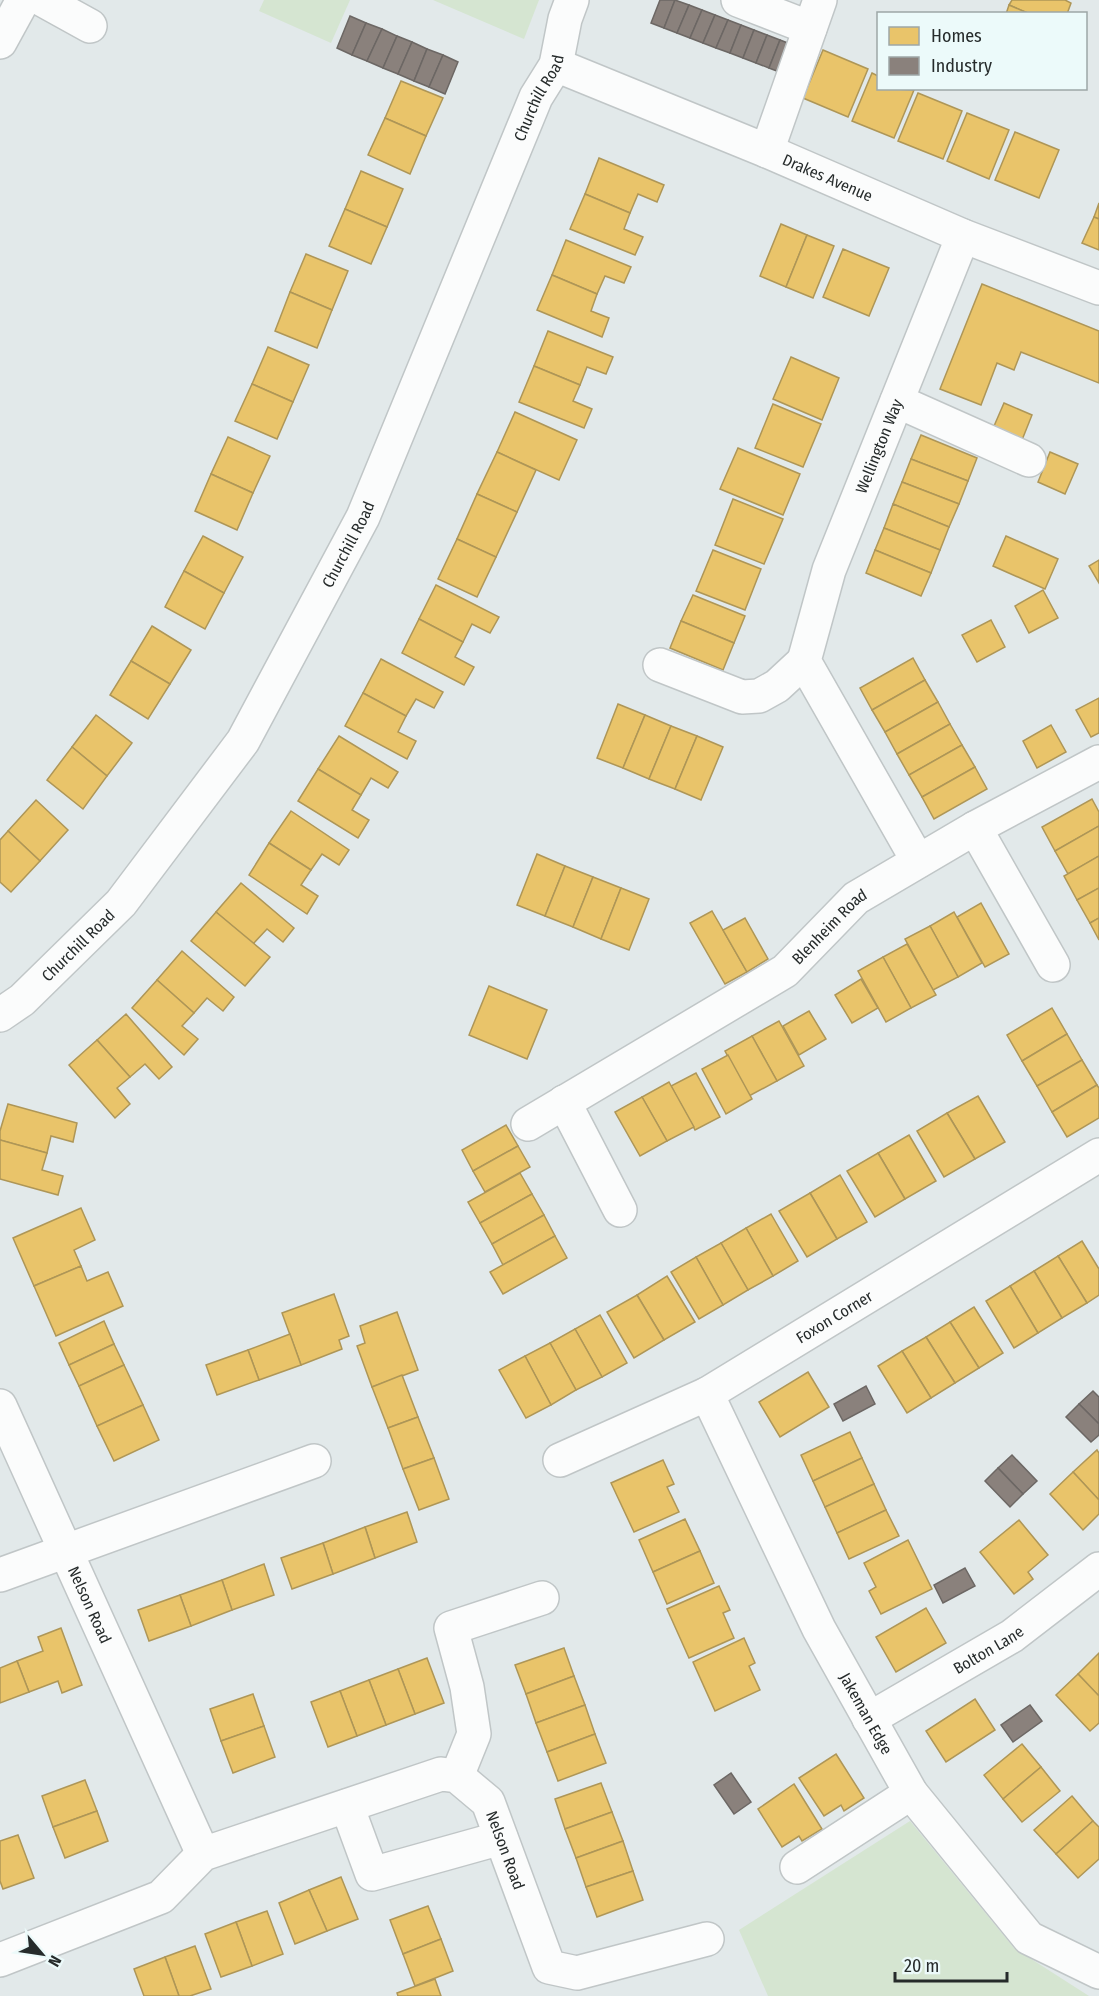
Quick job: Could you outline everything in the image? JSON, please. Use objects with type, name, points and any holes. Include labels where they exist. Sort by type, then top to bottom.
[{"type":"street","points":[[0,42],[23,0]]},
{"type":"street","points":[[43,0],[90,26]]},
{"type":"street","name":"Churchill Road","points":[[0,1015],[22,1000],[121,903],[243,741],[363,518],[536,97],[556,65],[565,19],[572,0]]},
{"type":"street","points":[[738,0],[815,14],[767,151]]},
{"type":"street","name":"Drakes Avenue","points":[[556,65],[767,151],[963,236],[1099,288]]},
{"type":"street","name":"Wellington Way","points":[[804,661],[829,570],[963,236]]},
{"type":"street","points":[[897,401],[1029,460]]},
{"type":"street","points":[[660,665],[742,697],[759,696],[777,686],[804,661],[918,861]]},
{"type":"street","name":"Blenheim Road","points":[[528,1124],[785,971],[856,898],[975,828],[1099,762]]},
{"type":"street","points":[[975,828],[1053,965]]},
{"type":"street","points":[[564,1102],[620,1210]]},
{"type":"street","name":"Foxon Corner","points":[[560,1460],[707,1394],[1099,1155]]},
{"type":"street","name":"Jakeman Edge","points":[[707,1394],[819,1629],[911,1793],[1029,1938],[1099,1972]]},
{"type":"street","name":"Nelson Road","points":[[0,1406],[203,1854]]},
{"type":"street","name":"Nelson Road","points":[[0,1575],[314,1461]]},
{"type":"street","name":"Bolton Lane","points":[[869,1719],[1012,1636],[1099,1569]]},
{"type":"street","points":[[0,1960],[161,1897],[203,1854],[441,1774],[457,1776],[474,1734],[467,1687],[451,1628],[542,1598]]},
{"type":"street","name":"Nelson Road","points":[[457,1776],[488,1802],[549,1967],[577,1973],[707,1939]]},
{"type":"street","points":[[796,1867],[911,1793]]},
{"type":"street","points":[[347,1806],[372,1874],[501,1838]]},
{"type":"green space","points":[[264,0],[350,0],[331,43],[259,11]]},
{"type":"green space","points":[[433,0],[539,0],[524,39]]},
{"type":"green space","points":[[910,1821],[1014,1948],[1089,1996],[768,1996],[739,1930]]},
{"type":"building: Homes","points":[[1012,0],[1065,0],[1071,3],[1068,12],[1025,12],[1009,5]]},
{"type":"building: Homes","points":[[1009,5],[1025,12],[1007,12]]},
{"type":"building: Homes","points":[[823,50],[868,69],[848,117],[803,98]]},
{"type":"building: Homes","points":[[872,73],[877,76],[877,90],[914,90],[894,138],[852,121]]},
{"type":"building: Homes","points":[[401,81],[443,98],[426,136],[385,118]]},
{"type":"building: Homes","points":[[918,93],[962,111],[943,159],[898,141]]},
{"type":"building: Homes","points":[[967,113],[1009,130],[989,179],[947,161]]},
{"type":"building: Homes","points":[[385,118],[426,136],[410,174],[368,155]]},
{"type":"building: Homes","points":[[1015,132],[1059,150],[1039,198],[995,180]]},
{"type":"building: Homes","points":[[599,158],[664,185],[657,202],[638,194],[630,213],[585,194]]},
{"type":"building: Homes","points":[[361,171],[403,189],[387,227],[345,209]]},
{"type":"building: Homes","points":[[585,194],[630,213],[624,229],[643,237],[635,255],[570,229]]},
{"type":"building: Homes","points":[[1099,203],[1099,219],[1094,217]]},
{"type":"building: Homes","points":[[345,209],[387,227],[371,264],[329,246]]},
{"type":"building: Homes","points":[[1094,217],[1099,219],[1099,250],[1082,243]]},
{"type":"building: Homes","points":[[781,224],[807,235],[786,287],[760,276]]},
{"type":"building: Homes","points":[[807,235],[834,246],[813,298],[786,287]]},
{"type":"building: Homes","points":[[566,240],[631,267],[624,283],[605,276],[597,294],[552,275]]},
{"type":"building: Homes","points":[[843,249],[889,268],[869,316],[823,297]]},
{"type":"building: Homes","points":[[306,254],[348,271],[332,310],[290,292]]},
{"type":"building: Homes","points":[[552,275],[597,294],[591,311],[609,318],[602,337],[537,310]]},
{"type":"building: Homes","points":[[982,284],[1099,331],[1099,383],[1021,352],[1014,370],[997,363],[981,405],[940,389]]},
{"type":"building: Homes","points":[[290,292],[332,310],[317,348],[275,331]]},
{"type":"building: Homes","points":[[548,331],[613,357],[606,374],[587,367],[580,385],[534,366]]},
{"type":"building: Homes","points":[[268,347],[309,365],[293,402],[252,384]]},
{"type":"building: Homes","points":[[791,357],[839,378],[822,420],[773,399]]},
{"type":"building: Homes","points":[[534,366],[580,385],[573,401],[592,409],[584,428],[519,402]]},
{"type":"building: Homes","points":[[252,384],[293,402],[277,439],[235,421]]},
{"type":"building: Homes","points":[[1004,403],[1032,415],[1020,445],[991,433]]},
{"type":"building: Homes","points":[[773,404],[821,424],[803,467],[755,448]]},
{"type":"building: Homes","points":[[515,412],[577,440],[559,480],[497,452]]},
{"type":"building: Homes","points":[[921,435],[977,458],[968,481],[911,459]]},
{"type":"building: Homes","points":[[228,437],[270,456],[253,493],[211,474]]},
{"type":"building: Homes","points":[[738,448],[800,474],[783,515],[720,489]]},
{"type":"building: Homes","points":[[497,452],[536,470],[517,512],[477,494]]},
{"type":"building: Homes","points":[[1050,452],[1078,464],[1065,494],[1038,482]]},
{"type":"building: Homes","points":[[911,459],[968,481],[959,504],[902,482]]},
{"type":"building: Homes","points":[[211,474],[253,493],[237,530],[195,511]]},
{"type":"building: Homes","points":[[902,482],[959,504],[949,527],[893,504]]},
{"type":"building: Homes","points":[[477,494],[517,512],[496,557],[457,539]]},
{"type":"building: Homes","points":[[733,499],[783,519],[764,564],[715,545]]},
{"type":"building: Homes","points":[[893,504],[949,527],[940,550],[884,528]]},
{"type":"building: Homes","points":[[884,528],[940,550],[931,573],[875,550]]},
{"type":"building: Homes","points":[[203,536],[243,557],[224,593],[184,571]]},
{"type":"building: Homes","points":[[1006,536],[1058,559],[1045,589],[993,566]]},
{"type":"building: Homes","points":[[457,539],[496,557],[477,597],[438,579]]},
{"type":"building: Homes","points":[[713,550],[761,569],[745,610],[696,591]]},
{"type":"building: Homes","points":[[875,550],[931,573],[921,596],[866,573]]},
{"type":"building: Homes","points":[[1099,560],[1099,583],[1089,566]]},
{"type":"building: Homes","points":[[184,571],[224,593],[205,629],[165,607]]},
{"type":"building: Homes","points":[[436,585],[499,617],[490,633],[472,624],[463,642],[419,619]]},
{"type":"building: Homes","points":[[1043,590],[1058,618],[1029,633],[1015,606]]},
{"type":"building: Homes","points":[[693,595],[745,616],[734,643],[681,621]]},
{"type":"building: Homes","points":[[419,619],[463,642],[455,657],[474,667],[464,685],[402,653]]},
{"type":"building: Homes","points":[[991,620],[1005,647],[977,662],[962,635]]},
{"type":"building: Homes","points":[[681,621],[734,643],[723,670],[670,648]]},
{"type":"building: Homes","points":[[152,626],[191,650],[170,684],[131,661]]},
{"type":"building: Homes","points":[[913,658],[925,680],[872,710],[860,688]]},
{"type":"building: Homes","points":[[381,659],[443,692],[434,708],[416,699],[406,716],[363,693]]},
{"type":"building: Homes","points":[[131,661],[170,684],[148,719],[110,695]]},
{"type":"building: Homes","points":[[925,680],[938,702],[885,732],[872,710]]},
{"type":"building: Homes","points":[[363,693],[406,716],[398,732],[416,741],[407,759],[345,726]]},
{"type":"building: Homes","points":[[1099,698],[1099,733],[1091,737],[1076,710]]},
{"type":"building: Homes","points":[[938,702],[950,724],[897,754],[885,732]]},
{"type":"building: Homes","points":[[618,704],[645,715],[623,768],[597,758]]},
{"type":"building: Homes","points":[[96,715],[132,743],[107,776],[72,747]]},
{"type":"building: Homes","points":[[645,715],[671,726],[649,779],[623,768]]},
{"type":"building: Homes","points":[[950,724],[962,745],[909,775],[897,754]]},
{"type":"building: Homes","points":[[1051,725],[1066,752],[1037,768],[1023,741]]},
{"type":"building: Homes","points":[[671,726],[697,736],[675,789],[649,779]]},
{"type":"building: Homes","points":[[339,736],[398,772],[388,788],[371,778],[361,795],[318,769]]},
{"type":"building: Homes","points":[[697,736],[723,747],[701,800],[675,789]]},
{"type":"building: Homes","points":[[962,745],[975,767],[922,797],[909,775]]},
{"type":"building: Homes","points":[[72,747],[107,776],[83,809],[47,780]]},
{"type":"building: Homes","points":[[975,767],[987,789],[934,819],[922,797]]},
{"type":"building: Homes","points":[[318,769],[361,795],[352,810],[369,820],[358,838],[298,801]]},
{"type":"building: Homes","points":[[1092,799],[1099,812],[1099,826],[1055,851],[1042,827]]},
{"type":"building: Homes","points":[[36,800],[68,830],[40,861],[8,831]]},
{"type":"building: Homes","points":[[291,811],[349,850],[339,865],[322,854],[311,870],[269,843]]},
{"type":"building: Homes","points":[[1099,826],[1099,856],[1068,874],[1055,851]]},
{"type":"building: Homes","points":[[8,831],[40,861],[11,892],[0,882],[0,840]]},
{"type":"building: Homes","points":[[269,843],[311,870],[301,885],[318,896],[307,914],[249,875]]},
{"type":"building: Homes","points":[[537,854],[565,866],[545,916],[517,905]]},
{"type":"building: Homes","points":[[1099,856],[1099,888],[1077,900],[1064,876]]},
{"type":"building: Homes","points":[[565,866],[593,877],[573,927],[545,916]]},
{"type":"building: Homes","points":[[593,877],[621,888],[601,939],[573,927]]},
{"type":"building: Homes","points":[[241,883],[294,928],[283,942],[267,929],[253,944],[216,912]]},
{"type":"building: Homes","points":[[621,888],[649,899],[629,950],[601,939]]},
{"type":"building: Homes","points":[[1099,888],[1099,918],[1090,923],[1077,900]]},
{"type":"building: Homes","points":[[981,903],[1009,954],[985,967],[957,917]]},
{"type":"building: Homes","points":[[712,911],[747,972],[725,984],[690,923]]},
{"type":"building: Homes","points":[[216,912],[270,957],[245,986],[191,941]]},
{"type":"building: Homes","points":[[954,912],[982,963],[958,977],[930,926]]},
{"type":"building: Homes","points":[[745,918],[768,959],[747,972],[723,930]]},
{"type":"building: Homes","points":[[1099,918],[1099,940],[1090,923]]},
{"type":"building: Homes","points":[[930,926],[958,977],[933,990],[905,939]]},
{"type":"building: Homes","points":[[907,944],[936,995],[911,1008],[883,957]]},
{"type":"building: Homes","points":[[182,951],[234,997],[223,1011],[207,998],[194,1013],[157,980]]},
{"type":"building: Homes","points":[[883,957],[911,1008],[886,1022],[858,971]]},
{"type":"building: Homes","points":[[861,979],[878,1008],[852,1023],[835,995]]},
{"type":"building: Homes","points":[[157,980],[194,1013],[182,1026],[198,1039],[184,1055],[132,1008]]},
{"type":"building: Homes","points":[[489,986],[547,1010],[527,1059],[469,1035]]},
{"type":"building: Homes","points":[[1052,1008],[1067,1034],[1022,1061],[1007,1035]]},
{"type":"building: Homes","points":[[809,1011],[826,1039],[799,1055],[783,1026]]},
{"type":"building: Homes","points":[[126,1014],[172,1067],[159,1079],[145,1064],[130,1077],[97,1040]]},
{"type":"building: Homes","points":[[779,1021],[804,1066],[777,1081],[752,1036]]},
{"type":"building: Homes","points":[[1067,1034],[1082,1060],[1037,1086],[1022,1061]]},
{"type":"building: Homes","points":[[752,1036],[777,1081],[749,1096],[725,1051]]},
{"type":"building: Homes","points":[[97,1040],[130,1077],[117,1088],[130,1104],[115,1118],[69,1065]]},
{"type":"building: Homes","points":[[728,1055],[752,1099],[726,1114],[702,1069]]},
{"type":"building: Homes","points":[[1082,1060],[1097,1085],[1052,1112],[1037,1086]]},
{"type":"building: Homes","points":[[696,1073],[720,1117],[695,1130],[671,1086]]},
{"type":"building: Homes","points":[[669,1082],[694,1127],[667,1141],[642,1097]]},
{"type":"building: Homes","points":[[1097,1085],[1099,1088],[1099,1118],[1067,1137],[1052,1112]]},
{"type":"building: Homes","points":[[978,1096],[1005,1142],[975,1159],[947,1113]]},
{"type":"building: Homes","points":[[642,1097],[667,1141],[640,1156],[615,1112]]},
{"type":"building: Homes","points":[[8,1104],[77,1123],[73,1142],[51,1136],[47,1153],[0,1140],[0,1131]]},
{"type":"building: Homes","points":[[947,1113],[975,1159],[944,1177],[917,1131]]},
{"type":"building: Homes","points":[[506,1125],[518,1146],[473,1171],[462,1150]]},
{"type":"building: Homes","points":[[909,1135],[936,1181],[905,1199],[878,1153]]},
{"type":"building: Homes","points":[[0,1140],[47,1153],[42,1170],[63,1176],[58,1195],[0,1179]]},
{"type":"building: Homes","points":[[518,1146],[530,1167],[485,1192],[473,1171]]},
{"type":"building: Homes","points":[[878,1153],[905,1199],[875,1217],[847,1171]]},
{"type":"building: Homes","points":[[520,1173],[532,1194],[480,1223],[468,1202]]},
{"type":"building: Homes","points":[[840,1175],[867,1222],[837,1239],[810,1193]]},
{"type":"building: Homes","points":[[810,1193],[837,1239],[807,1257],[779,1211]]},
{"type":"building: Homes","points":[[532,1194],[544,1215],[492,1244],[480,1223]]},
{"type":"building: Homes","points":[[81,1208],[95,1240],[74,1250],[81,1266],[34,1286],[13,1238]]},
{"type":"building: Homes","points":[[771,1214],[798,1261],[773,1276],[746,1228]]},
{"type":"building: Homes","points":[[544,1215],[555,1236],[503,1265],[492,1244]]},
{"type":"building: Homes","points":[[746,1228],[773,1276],[748,1290],[721,1243]]},
{"type":"building: Homes","points":[[555,1236],[567,1258],[503,1294],[490,1272]]},
{"type":"building: Homes","points":[[1082,1241],[1099,1269],[1099,1295],[1087,1303],[1058,1256]]},
{"type":"building: Homes","points":[[721,1243],[748,1290],[723,1305],[696,1257]]},
{"type":"building: Homes","points":[[1058,1256],[1087,1303],[1062,1318],[1034,1271]]},
{"type":"building: Homes","points":[[696,1257],[723,1305],[699,1319],[671,1272]]},
{"type":"building: Homes","points":[[81,1266],[87,1281],[108,1272],[123,1306],[56,1336],[34,1286]]},
{"type":"building: Homes","points":[[1034,1271],[1062,1318],[1038,1333],[1010,1286]]},
{"type":"building: Homes","points":[[667,1276],[695,1322],[664,1340],[637,1295]]},
{"type":"building: Homes","points":[[1010,1286],[1038,1333],[1014,1348],[986,1301]]},
{"type":"building: Homes","points":[[334,1294],[349,1336],[339,1340],[342,1349],[301,1365],[282,1313]]},
{"type":"building: Homes","points":[[637,1295],[664,1340],[634,1358],[607,1312]]},
{"type":"building: Homes","points":[[974,1307],[1003,1353],[979,1368],[950,1322]]},
{"type":"building: Homes","points":[[397,1312],[418,1370],[372,1387],[357,1346],[365,1343],[360,1326]]},
{"type":"building: Homes","points":[[600,1315],[627,1363],[602,1377],[575,1329]]},
{"type":"building: Homes","points":[[104,1321],[114,1344],[69,1365],[59,1343]]},
{"type":"building: Homes","points":[[950,1322],[979,1368],[955,1383],[926,1337]]},
{"type":"building: Homes","points":[[575,1329],[602,1377],[576,1390],[550,1343]]},
{"type":"building: Homes","points":[[290,1334],[301,1365],[259,1380],[248,1350]]},
{"type":"building: Homes","points":[[926,1337],[955,1383],[931,1398],[902,1351]]},
{"type":"building: Homes","points":[[550,1343],[576,1390],[551,1405],[525,1356]]},
{"type":"building: Homes","points":[[114,1344],[124,1365],[79,1386],[69,1365]]},
{"type":"building: Homes","points":[[248,1350],[259,1380],[217,1395],[206,1365]]},
{"type":"building: Homes","points":[[902,1351],[931,1398],[907,1413],[878,1366]]},
{"type":"building: Homes","points":[[525,1356],[551,1405],[526,1418],[499,1370]]},
{"type":"building: Homes","points":[[124,1365],[143,1405],[97,1426],[79,1386]]},
{"type":"building: Homes","points":[[808,1372],[829,1407],[780,1437],[759,1402]]},
{"type":"building: Homes","points":[[402,1375],[418,1417],[388,1428],[372,1387]]},
{"type":"building: Homes","points":[[143,1405],[159,1440],[114,1461],[97,1426]]},
{"type":"building: Homes","points":[[418,1417],[434,1458],[403,1469],[388,1428]]},
{"type":"building: Homes","points":[[850,1432],[862,1458],[813,1481],[801,1455]]},
{"type":"building: Homes","points":[[1097,1450],[1099,1453],[1099,1500],[1073,1472]]},
{"type":"building: Homes","points":[[434,1458],[449,1499],[419,1510],[403,1469]]},
{"type":"building: Homes","points":[[862,1458],[874,1484],[825,1507],[813,1481]]},
{"type":"building: Homes","points":[[663,1460],[674,1484],[667,1487],[679,1512],[634,1532],[611,1483]]},
{"type":"building: Homes","points":[[1073,1472],[1099,1500],[1099,1514],[1083,1530],[1050,1494]]},
{"type":"building: Homes","points":[[874,1484],[886,1510],[837,1533],[825,1507]]},
{"type":"building: Homes","points":[[886,1510],[899,1536],[849,1559],[837,1533]]},
{"type":"building: Homes","points":[[407,1512],[417,1542],[375,1558],[365,1527]]},
{"type":"building: Homes","points":[[685,1519],[700,1551],[653,1572],[639,1540]]},
{"type":"building: Homes","points":[[1019,1520],[1048,1555],[1028,1572],[1033,1579],[1014,1594],[980,1552]]},
{"type":"building: Homes","points":[[365,1527],[375,1558],[333,1574],[323,1543]]},
{"type":"building: Homes","points":[[908,1540],[932,1589],[881,1614],[869,1591],[876,1587],[864,1563]]},
{"type":"building: Homes","points":[[323,1543],[333,1574],[292,1589],[281,1558]]},
{"type":"building: Homes","points":[[700,1551],[714,1583],[667,1604],[653,1572]]},
{"type":"building: Homes","points":[[264,1564],[274,1595],[232,1610],[222,1580]]},
{"type":"building: Homes","points":[[222,1580],[232,1610],[191,1626],[180,1595]]},
{"type":"building: Homes","points":[[719,1586],[730,1610],[723,1613],[734,1638],[689,1658],[667,1609]]},
{"type":"building: Homes","points":[[180,1595],[191,1626],[149,1641],[138,1610]]},
{"type":"building: Homes","points":[[926,1608],[946,1643],[896,1672],[876,1637]]},
{"type":"building: Homes","points":[[61,1628],[82,1685],[62,1693],[58,1681],[29,1692],[17,1661],[43,1651],[38,1637]]},
{"type":"building: Homes","points":[[744,1638],[755,1663],[749,1666],[760,1690],[715,1711],[693,1662]]},
{"type":"building: Homes","points":[[564,1648],[574,1676],[526,1694],[515,1665]]},
{"type":"building: Homes","points":[[1099,1653],[1099,1696],[1078,1674]]},
{"type":"building: Homes","points":[[427,1658],[444,1703],[415,1714],[398,1669]]},
{"type":"building: Homes","points":[[17,1661],[29,1692],[0,1703],[0,1668]]},
{"type":"building: Homes","points":[[398,1669],[415,1714],[386,1725],[369,1680]]},
{"type":"building: Homes","points":[[1078,1674],[1099,1696],[1099,1723],[1090,1731],[1056,1695]]},
{"type":"building: Homes","points":[[574,1676],[585,1705],[536,1723],[526,1694]]},
{"type":"building: Homes","points":[[369,1680],[386,1725],[357,1736],[340,1691]]},
{"type":"building: Homes","points":[[340,1691],[357,1736],[328,1747],[311,1702]]},
{"type":"building: Homes","points":[[253,1694],[264,1726],[221,1741],[210,1709]]},
{"type":"building: Homes","points":[[975,1699],[995,1730],[946,1762],[926,1731]]},
{"type":"building: Homes","points":[[585,1705],[595,1734],[547,1752],[536,1723]]},
{"type":"building: Homes","points":[[264,1726],[275,1757],[233,1773],[221,1741]]},
{"type":"building: Homes","points":[[595,1734],[606,1763],[558,1781],[547,1752]]},
{"type":"building: Homes","points":[[1022,1744],[1041,1767],[1003,1799],[984,1775]]},
{"type":"building: Homes","points":[[836,1754],[864,1798],[844,1811],[841,1805],[824,1816],[799,1778]]},
{"type":"building: Homes","points":[[1041,1767],[1060,1791],[1022,1822],[1003,1799]]},
{"type":"building: Homes","points":[[85,1780],[97,1811],[53,1827],[42,1796]]},
{"type":"building: Homes","points":[[601,1783],[612,1812],[565,1829],[555,1799]]},
{"type":"building: Homes","points":[[794,1784],[822,1829],[802,1841],[799,1836],[782,1847],[758,1809]]},
{"type":"building: Homes","points":[[1072,1796],[1093,1821],[1056,1854],[1034,1830]]},
{"type":"building: Homes","points":[[97,1811],[108,1841],[65,1858],[53,1827]]},
{"type":"building: Homes","points":[[612,1812],[623,1841],[576,1858],[565,1829]]},
{"type":"building: Homes","points":[[1093,1821],[1099,1827],[1099,1859],[1078,1878],[1056,1854]]},
{"type":"building: Homes","points":[[18,1835],[34,1878],[3,1889],[0,1881],[0,1841]]},
{"type":"building: Homes","points":[[623,1841],[633,1871],[586,1887],[576,1858]]},
{"type":"building: Homes","points":[[633,1871],[643,1900],[597,1917],[586,1887]]},
{"type":"building: Homes","points":[[341,1877],[358,1919],[327,1931],[309,1890]]},
{"type":"building: Homes","points":[[309,1890],[327,1931],[295,1944],[279,1903]]},
{"type":"building: Homes","points":[[428,1906],[441,1939],[403,1954],[390,1920]]},
{"type":"building: Homes","points":[[267,1911],[283,1954],[252,1966],[236,1922]]},
{"type":"building: Homes","points":[[236,1922],[252,1966],[221,1977],[205,1934]]},
{"type":"building: Homes","points":[[441,1939],[453,1971],[415,1986],[403,1954]]},
{"type":"building: Homes","points":[[195,1946],[211,1989],[190,1996],[179,1996],[165,1957]]},
{"type":"building: Homes","points":[[165,1957],[179,1996],[144,1996],[134,1969]]},
{"type":"building: Homes","points":[[435,1979],[441,1996],[398,1996],[397,1993]]},
{"type":"building: Industry","points":[[660,0],[675,0],[664,28],[651,23]]},
{"type":"building: Industry","points":[[675,0],[689,5],[677,33],[664,28]]},
{"type":"building: Industry","points":[[689,5],[702,10],[690,38],[677,33]]},
{"type":"building: Industry","points":[[702,10],[715,15],[703,43],[690,38]]},
{"type":"building: Industry","points":[[715,15],[728,20],[716,48],[703,43]]},
{"type":"building: Industry","points":[[350,16],[366,23],[352,55],[337,48]]},
{"type":"building: Industry","points":[[728,20],[741,25],[730,53],[716,48]]},
{"type":"building: Industry","points":[[366,23],[382,29],[367,61],[352,55]]},
{"type":"building: Industry","points":[[741,25],[754,30],[743,58],[730,53]]},
{"type":"building: Industry","points":[[382,29],[397,36],[383,68],[367,61]]},
{"type":"building: Industry","points":[[754,30],[767,35],[756,63],[743,58]]},
{"type":"building: Industry","points":[[767,35],[780,40],[769,68],[756,63]]},
{"type":"building: Industry","points":[[397,36],[412,42],[398,74],[383,68]]},
{"type":"building: Industry","points":[[780,40],[793,45],[782,73],[769,68]]},
{"type":"building: Industry","points":[[412,42],[427,49],[414,81],[398,74]]},
{"type":"building: Industry","points":[[427,49],[443,55],[429,87],[414,81]]},
{"type":"building: Industry","points":[[443,55],[458,62],[445,94],[429,87]]},
{"type":"building: Industry","points":[[866,1386],[875,1404],[843,1421],[834,1404]]},
{"type":"building: Industry","points":[[1093,1391],[1099,1397],[1099,1424],[1079,1404]]},
{"type":"building: Industry","points":[[1079,1404],[1099,1424],[1099,1435],[1091,1442],[1066,1417]]},
{"type":"building: Industry","points":[[1012,1455],[1037,1481],[1023,1494],[998,1468]]},
{"type":"building: Industry","points":[[998,1468],[1023,1494],[1010,1507],[985,1481]]},
{"type":"building: Industry","points":[[965,1568],[975,1586],[943,1603],[934,1585]]},
{"type":"building: Industry","points":[[1030,1705],[1042,1721],[1013,1742],[1001,1725]]},
{"type":"building: Industry","points":[[731,1773],[751,1802],[734,1814],[714,1785]]}]
